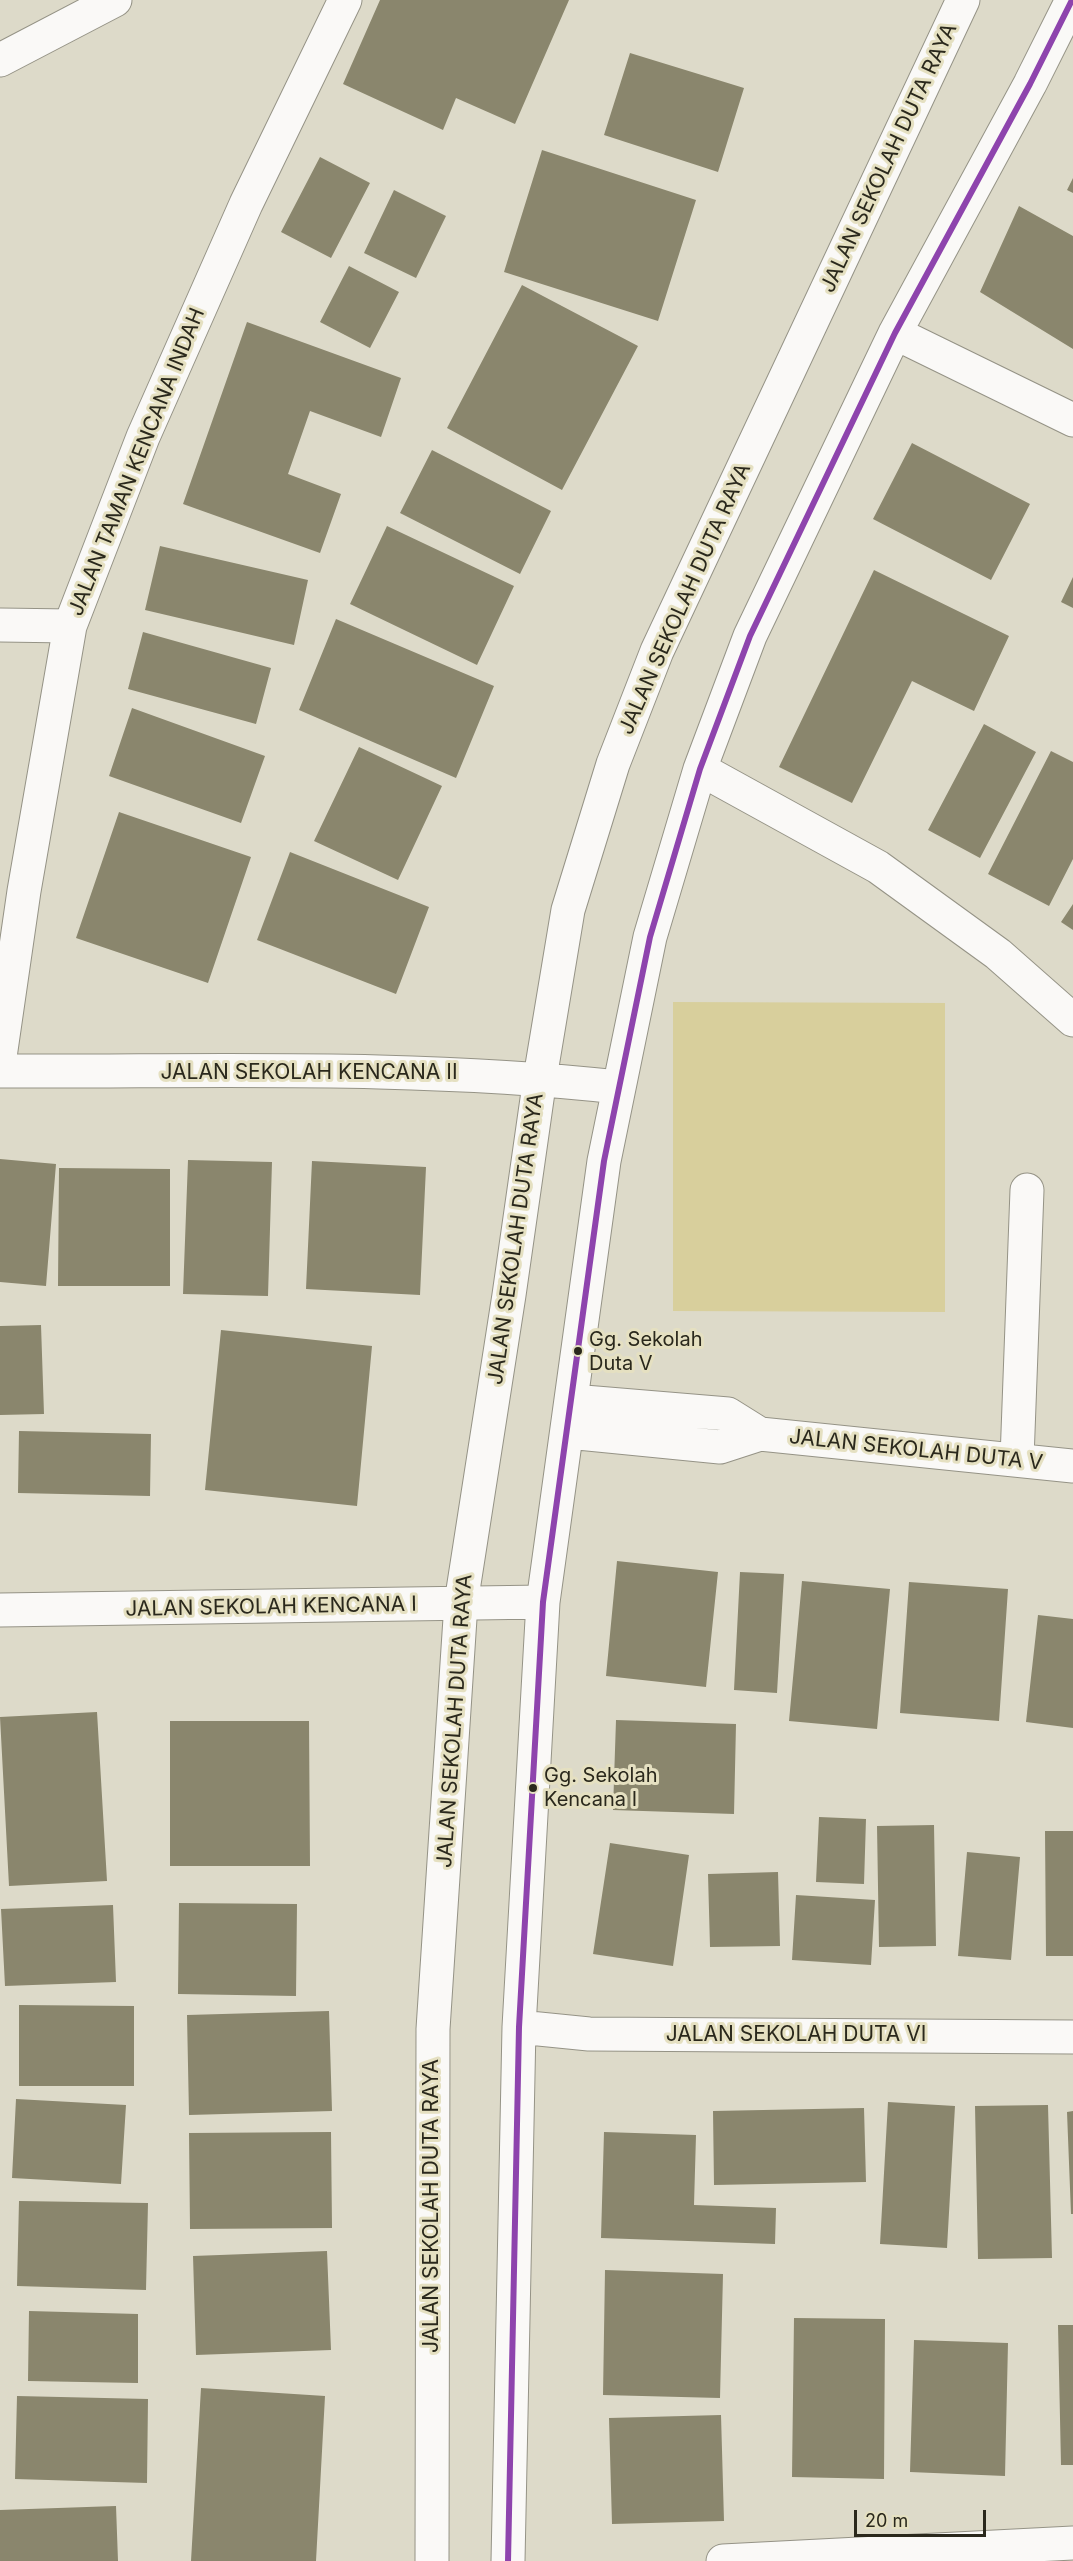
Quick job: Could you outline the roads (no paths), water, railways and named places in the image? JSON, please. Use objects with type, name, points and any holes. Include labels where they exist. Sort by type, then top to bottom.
[{"type":"street","points":[[0,60],[114,0]]},
{"type":"street","name":"JALAN TAMAN KENCANA INDAH","points":[[0,1057],[24,891],[70,626],[153,416],[246,204],[345,0]]},
{"type":"street","name":"JALAN SEKOLAH DUTA RAYA","points":[[432,2561],[433,2030],[461,1603],[540,1078],[568,910],[613,764],[649,671],[963,0]]},
{"type":"street","points":[[508,2561],[519,2027],[543,1602],[604,1161],[650,937],[700,769],[750,636],[895,333],[1030,84],[1072,0]]},
{"type":"street","points":[[895,333],[1073,420]]},
{"type":"street","points":[[0,625],[70,626]]},
{"type":"street","points":[[700,769],[878,867],[998,954],[1073,1020]]},
{"type":"street","name":"JALAN SEKOLAH KENCANA II","points":[[0,1071],[453,1073],[540,1078],[618,1088]]},
{"type":"street","points":[[1017,1460],[1027,1190]]},
{"type":"street","name":"JALAN SEKOLAH DUTA V","points":[[570,1416],[728,1414],[760,1434],[1073,1466]]},
{"type":"street","name":"JALAN SEKOLAH KENCANA I","points":[[0,1610],[543,1602]]},
{"type":"street","name":"JALAN SEKOLAH DUTA VI","points":[[519,2027],[589,2034],[1073,2037]]},
{"type":"street","points":[[723,2561],[1073,2543]]},
{"type":"place","name":"Gg. Sekolah Duta V","points":[[578,1351]]},
{"type":"place","name":"Gg. Sekolah Kencana I","points":[[533,1788]]}]
